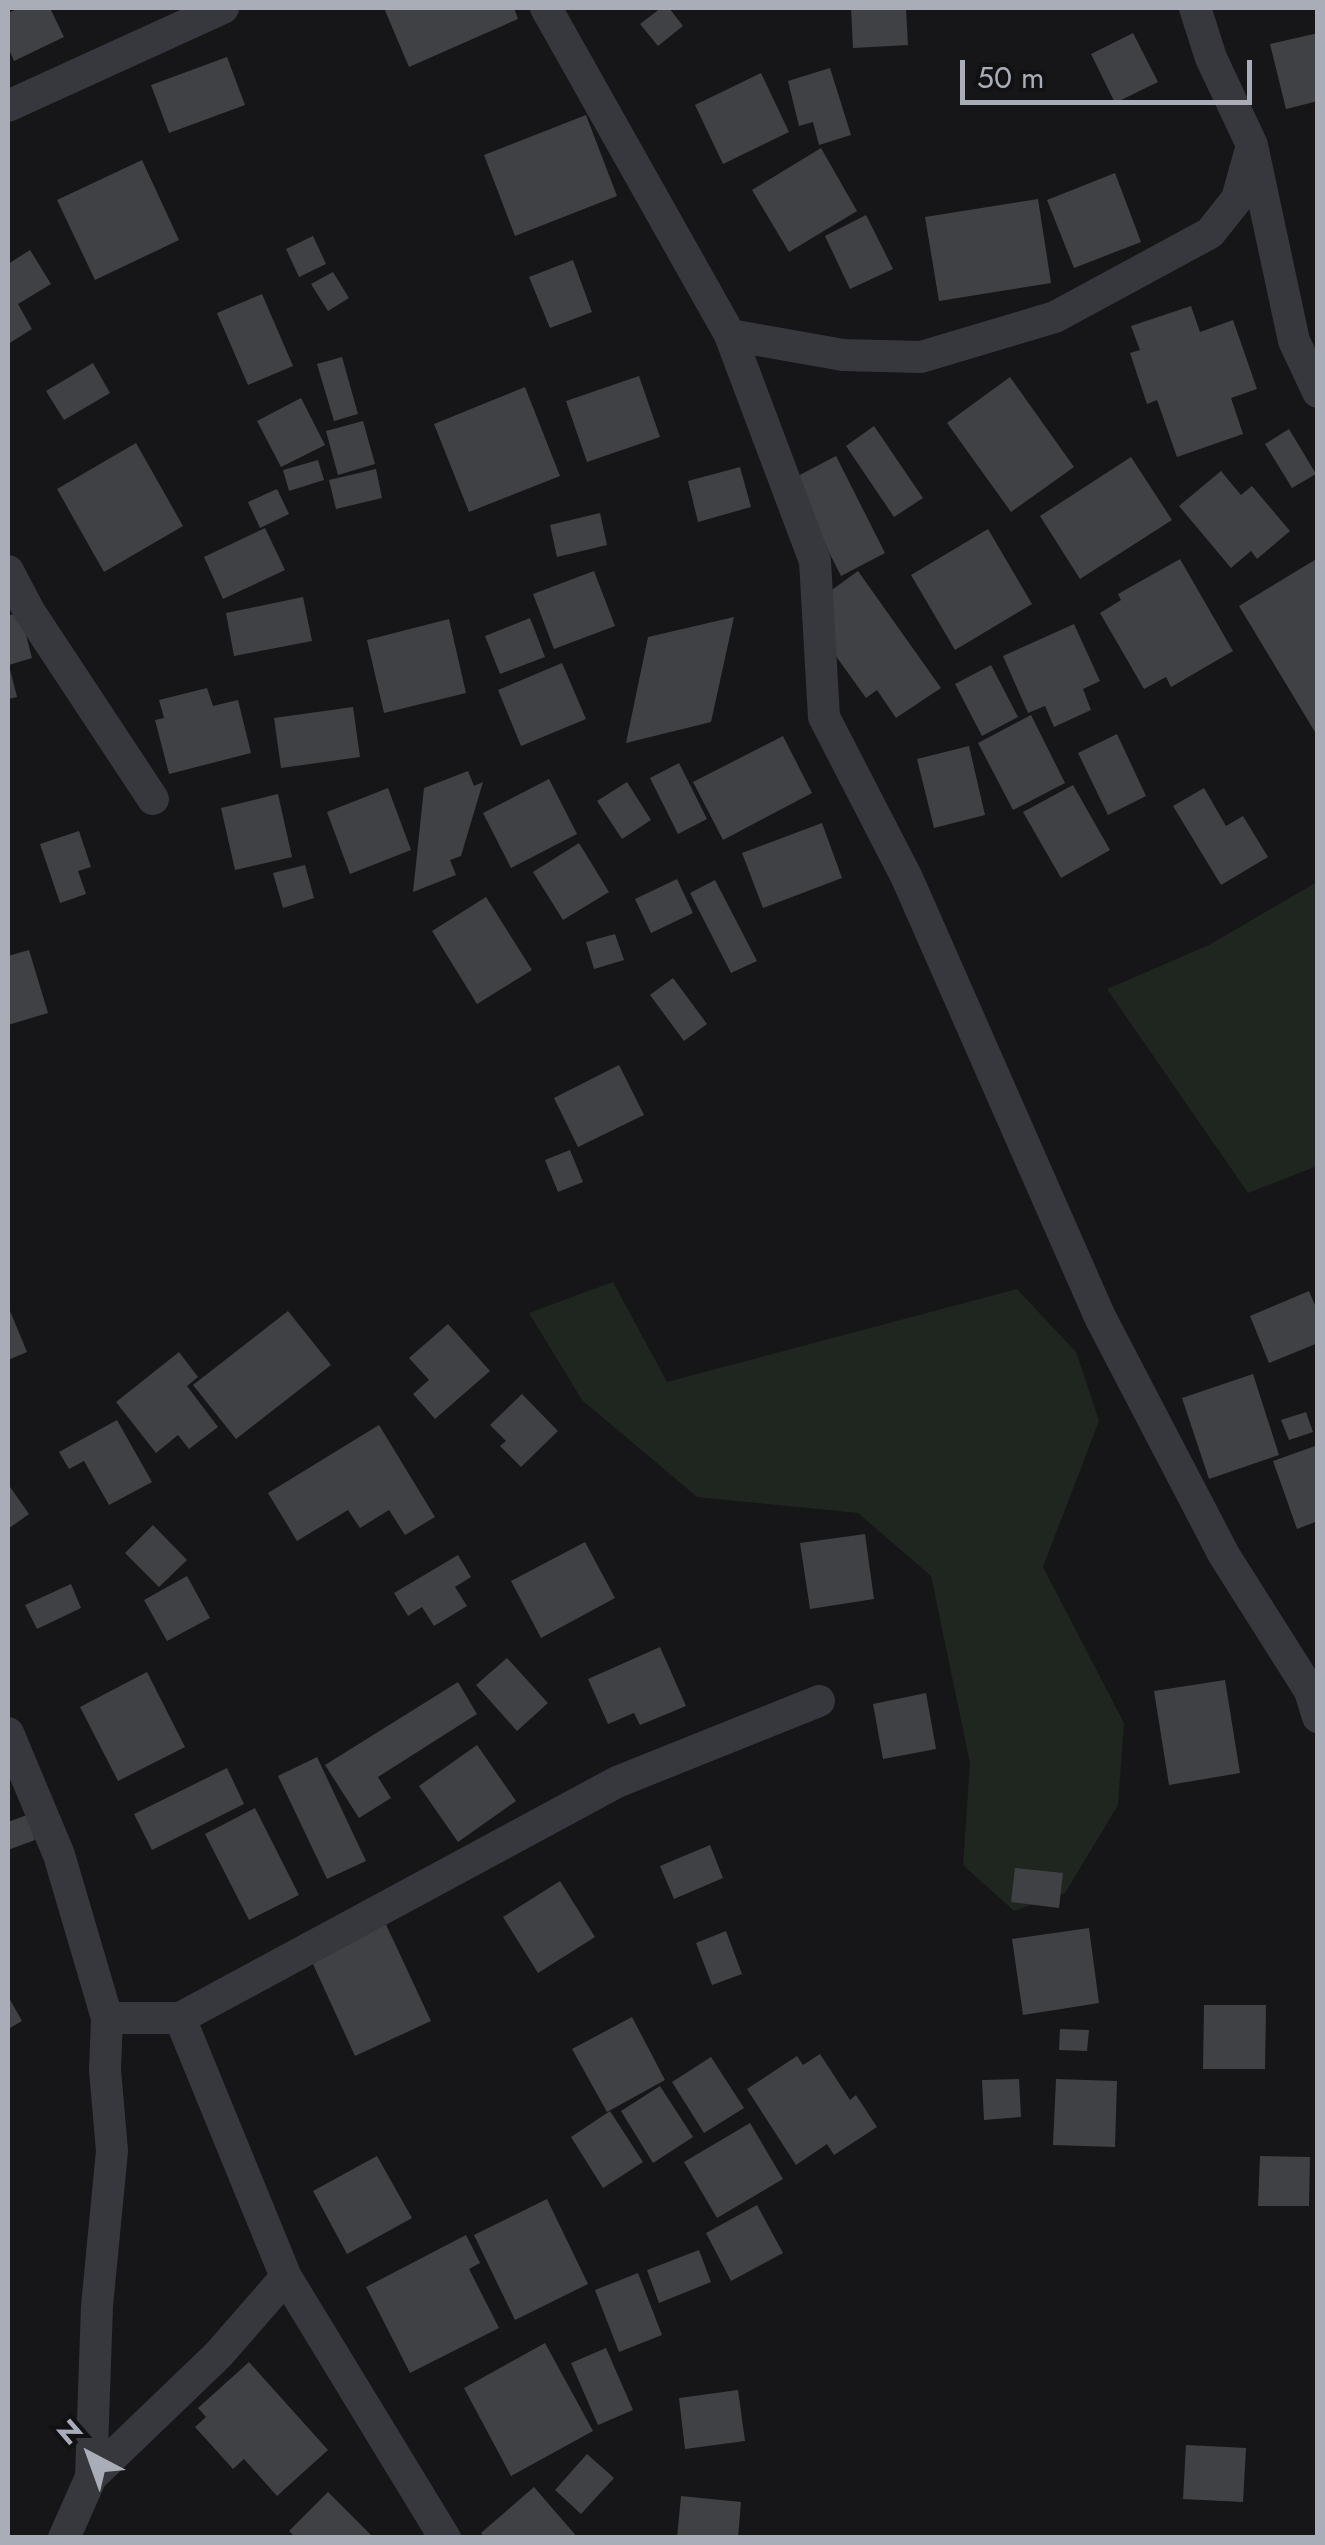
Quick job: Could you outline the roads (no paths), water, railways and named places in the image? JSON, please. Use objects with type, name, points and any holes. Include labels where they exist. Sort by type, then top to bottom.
[{"type":"street","points":[[11,95],[223,8]]},
{"type":"street","points":[[546,8],[730,334],[814,561],[824,717],[907,878],[1100,1317],[1224,1555],[1310,1691],[1318,1717]]},
{"type":"street","points":[[1195,8],[1211,58],[1252,146],[1294,341],[1318,392]]},
{"type":"street","points":[[730,334],[843,355],[921,357],[1056,317],[1210,233],[1237,199],[1252,146]]},
{"type":"street","points":[[8,571],[29,611],[153,799]]},
{"type":"street","points":[[106,2018],[180,2018],[617,1782],[819,1701]]},
{"type":"street","points":[[8,1732],[59,1856],[106,2018],[105,2070],[112,2150],[97,2306],[91,2476],[64,2538]]},
{"type":"street","points":[[180,2018],[286,2277],[446,2538]]},
{"type":"street","points":[[91,2476],[219,2354],[286,2277]]}]
